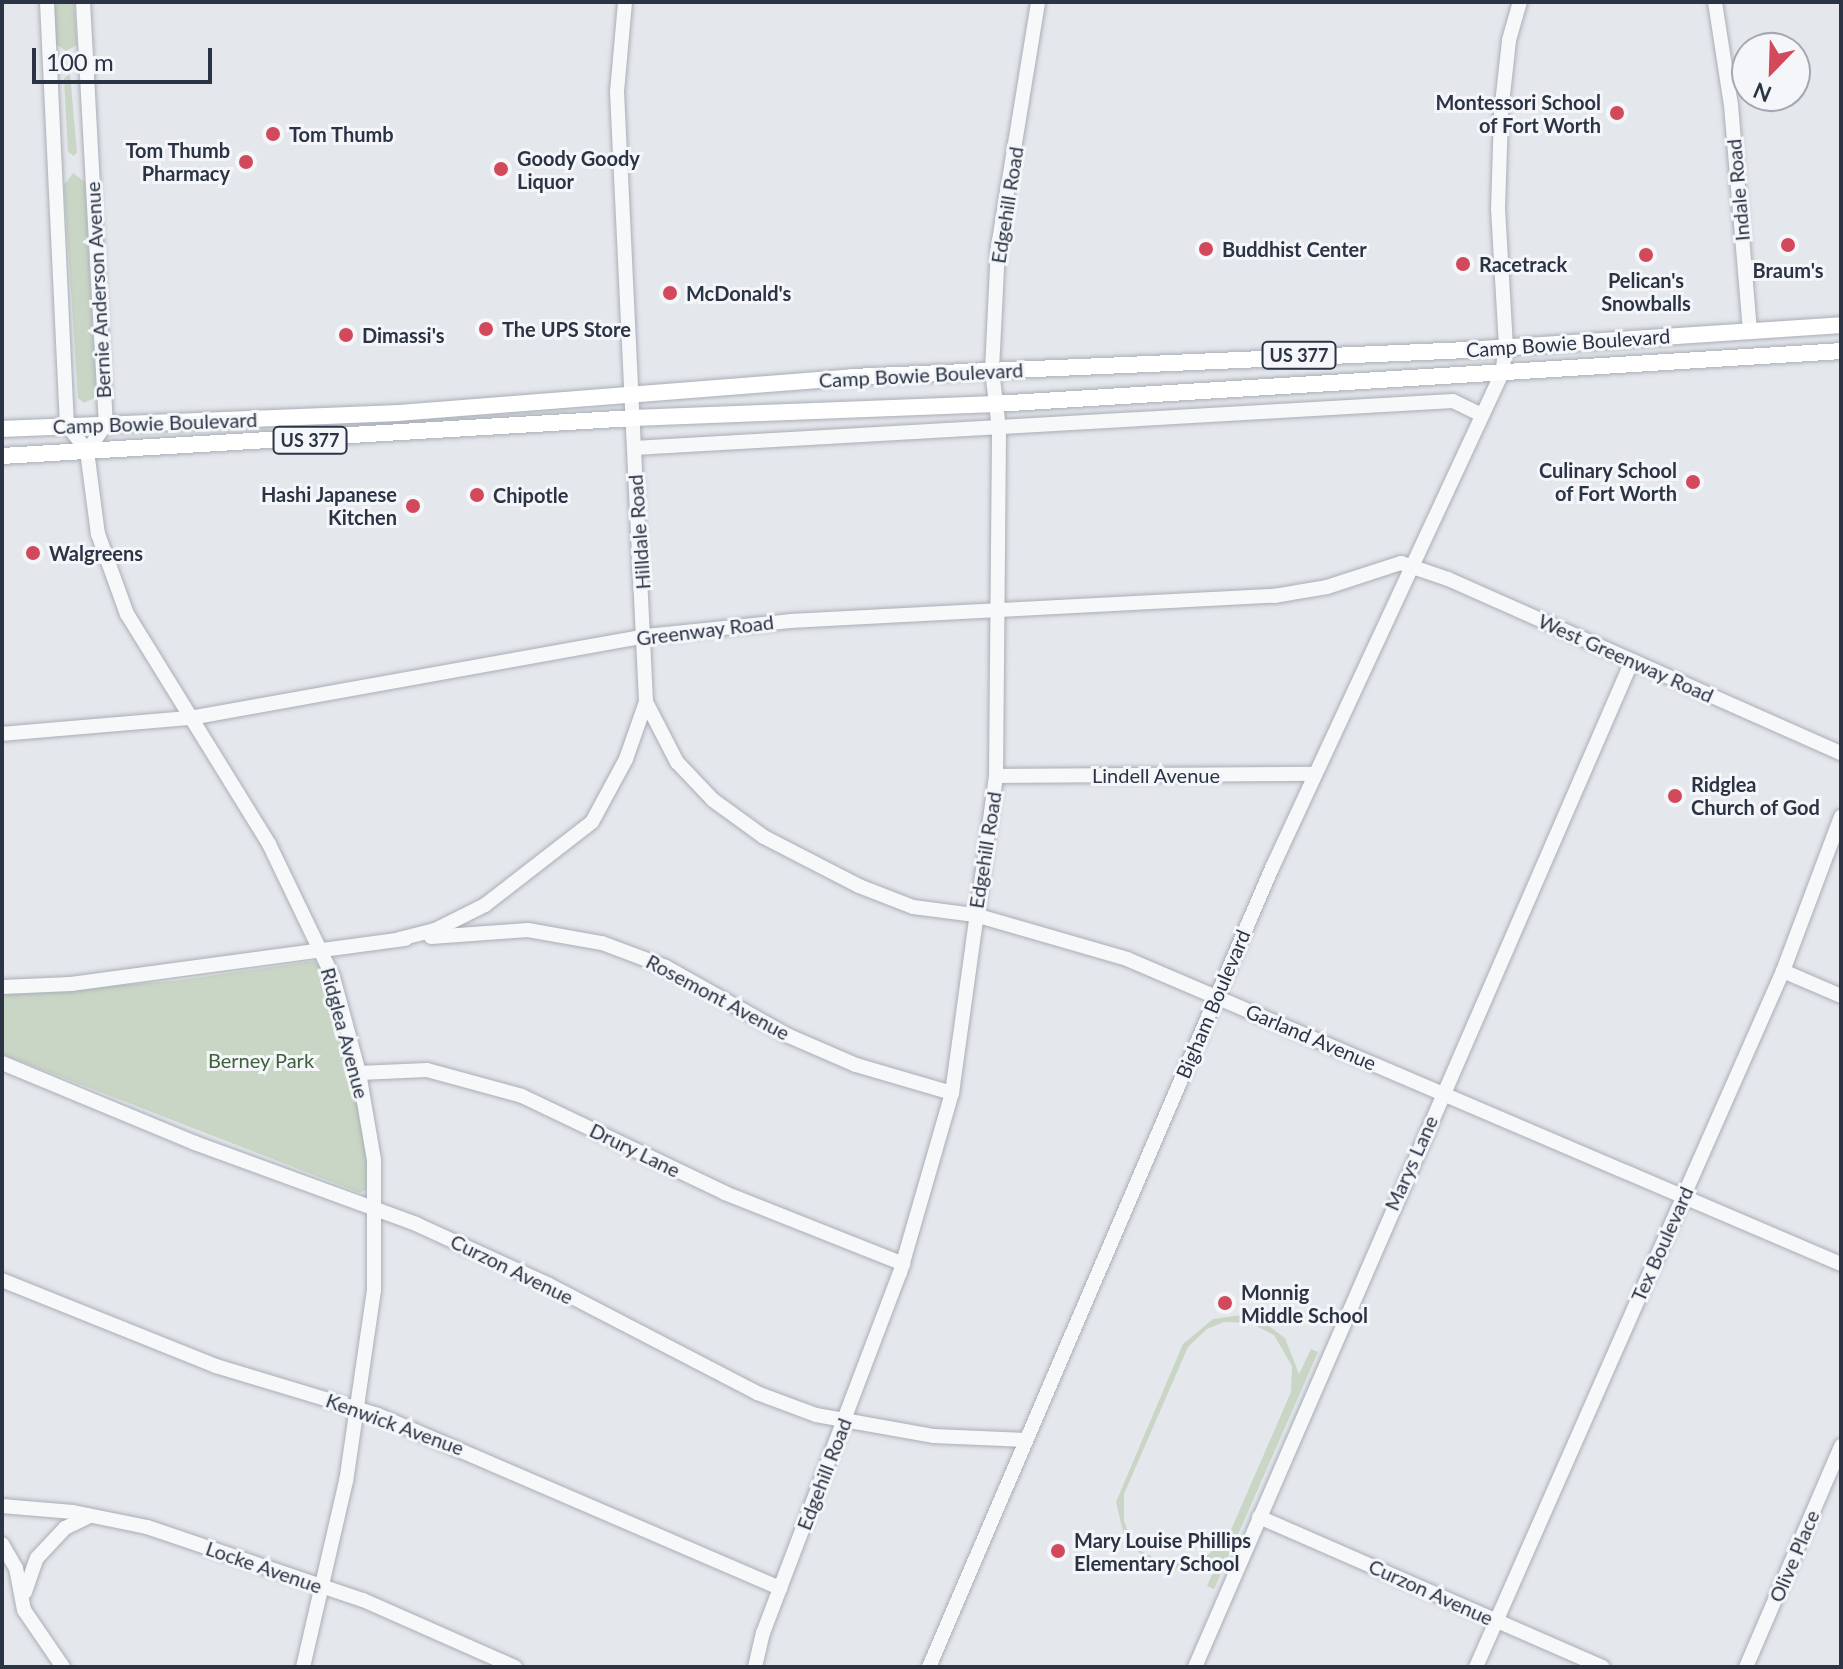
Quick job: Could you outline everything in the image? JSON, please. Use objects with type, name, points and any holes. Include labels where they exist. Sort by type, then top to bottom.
[{"type":"main road","name":"Camp Bowie Boulevard","points":[[2,429],[398,413],[632,392],[992,370],[1506,347],[1841,325]]},
{"type":"main road","points":[[1750,332],[1752,356]]},
{"type":"main road","name":"Camp Bowie Boulevard","points":[[2,456],[330,439],[634,418],[995,404],[1258,385],[1841,351]]},
{"type":"main road","points":[[1256,356],[1258,385]]},
{"type":"main road","points":[[330,439],[336,422],[398,413]]},
{"type":"street","name":"Bernie Anderson Avenue","points":[[47,2],[67,425]]},
{"type":"street","name":"Bernie Anderson Avenue","points":[[83,2],[106,424],[87,451]]},
{"type":"street","name":"Hilldale Road","points":[[399,939],[435,930],[485,905],[592,822],[626,759],[646,702],[646,636],[617,92],[625,2]]},
{"type":"street","name":"Edgehill Road","points":[[755,1667],[780,1588],[903,1264],[952,1093],[996,776],[999,429],[992,370],[998,247],[1038,2]]},
{"type":"street","name":"Bigham Boulevard","points":[[929,1667],[1216,997],[1315,774],[1502,373],[1506,347],[1498,210],[1501,113],[1509,40],[1520,2]]},
{"type":"street","name":"Indale Road","points":[[1715,2],[1731,105],[1750,332]]},
{"type":"street","points":[[634,448],[1453,401],[1482,415]]},
{"type":"street","points":[[67,425],[87,451]]},
{"type":"street","name":"Ridglea Avenue","points":[[87,451],[95,522],[115,585],[133,626],[269,844],[322,953],[359,1073],[377,1210],[374,1290],[357,1408],[303,1667]]},
{"type":"street","name":"Greenway Road","points":[[2,734],[190,718],[646,636],[790,621],[999,609],[1152,606],[1274,596],[1327,587],[1401,563],[1411,566]]},
{"type":"street","name":"West Greenway Road","points":[[1411,566],[1841,753]]},
{"type":"street","name":"Marys Lane","points":[[1195,1667],[1441,1092],[1632,661]]},
{"type":"street","name":"Garland Avenue","points":[[646,702],[677,762],[713,800],[764,837],[913,907],[975,915],[1103,950],[1841,1264]]},
{"type":"street","name":"Lindell Avenue","points":[[996,776],[1315,774]]},
{"type":"street","name":"Tex Boulevard","points":[[1476,1667],[1783,971],[1841,817]]},
{"type":"street","name":"Rosemont Avenue","points":[[2,987],[71,984],[322,953],[399,939],[528,930],[602,943],[666,967],[789,1036],[856,1065],[952,1093]]},
{"type":"street","points":[[1783,971],[1841,996]]},
{"type":"street","name":"Curzon Avenue","points":[[2,1063],[195,1143],[377,1210],[549,1285],[757,1393],[845,1423],[934,1436],[1026,1440]]},
{"type":"street","name":"Drury Lane","points":[[359,1073],[427,1070],[522,1096],[725,1193],[903,1264]]},
{"type":"street","name":"Kenwick Avenue","points":[[2,1280],[216,1366],[357,1408],[497,1462],[780,1588]]},
{"type":"street","name":"Olive Place","points":[[1746,1667],[1841,1446]]},
{"type":"street","name":"Locke Avenue","points":[[2,1506],[90,1516],[147,1527],[322,1587],[515,1667]]},
{"type":"street","points":[[23,1600],[37,1558],[65,1528],[90,1516]]},
{"type":"street","name":"Curzon Avenue","points":[[1259,1517],[1603,1667]]},
{"type":"street","points":[[2,1544],[16,1568],[23,1600],[63,1667]]},
{"type":"green space","points":[[54,2],[74,2],[77,45],[66,51],[56,44]]},
{"type":"green space","points":[[70,74],[77,152],[74,156],[68,152],[64,78]]},
{"type":"green space","points":[[73,173],[85,182],[96,397],[84,403],[78,398],[64,185]]},
{"type":"green space","name":"Berney Park","points":[[314,961],[326,973],[347,1035],[370,1163],[367,1189],[360,1193],[2,1054],[2,994],[173,981]]},
{"type":"green space","points":[[1242,1315],[1261,1320],[1285,1338],[1299,1374],[1311,1349],[1318,1352],[1214,1589],[1207,1586],[1219,1558],[1183,1571],[1154,1566],[1125,1540],[1116,1502],[1183,1344],[1213,1319]],"holes":[[[1224,1322],[1250,1323],[1274,1335],[1292,1366],[1291,1392],[1227,1539],[1200,1561],[1165,1563],[1141,1551],[1130,1537],[1124,1521],[1124,1494],[1188,1347],[1207,1329]]]},
{"type":"place","name":"Montessori School of Fort Worth","points":[[1617,113]]},
{"type":"place","name":"Tom Thumb","points":[[273,134]]},
{"type":"place","name":"Tom Thumb Pharmacy","points":[[246,162]]},
{"type":"place","name":"Goody Goody Liquor","points":[[501,169]]},
{"type":"place","name":"Braum's","points":[[1788,245]]},
{"type":"place","name":"Buddhist Center","points":[[1206,249]]},
{"type":"place","name":"Pelican's Snowballs","points":[[1646,255]]},
{"type":"place","name":"Racetrack","points":[[1463,264]]},
{"type":"place","name":"McDonald's","points":[[670,293]]},
{"type":"place","name":"The UPS Store","points":[[486,329]]},
{"type":"place","name":"Dimassi's","points":[[346,335]]},
{"type":"place","name":"Culinary School of Fort Worth","points":[[1693,482]]},
{"type":"place","name":"Chipotle","points":[[477,495]]},
{"type":"place","name":"Hashi Japanese Kitchen","points":[[413,506]]},
{"type":"place","name":"Walgreens","points":[[33,553]]},
{"type":"place","name":"Ridglea Church of God","points":[[1675,796]]},
{"type":"place","name":"Monnig Middle School","points":[[1225,1303]]},
{"type":"place","name":"Mary Louise Phillips Elementary School","points":[[1058,1551]]}]
